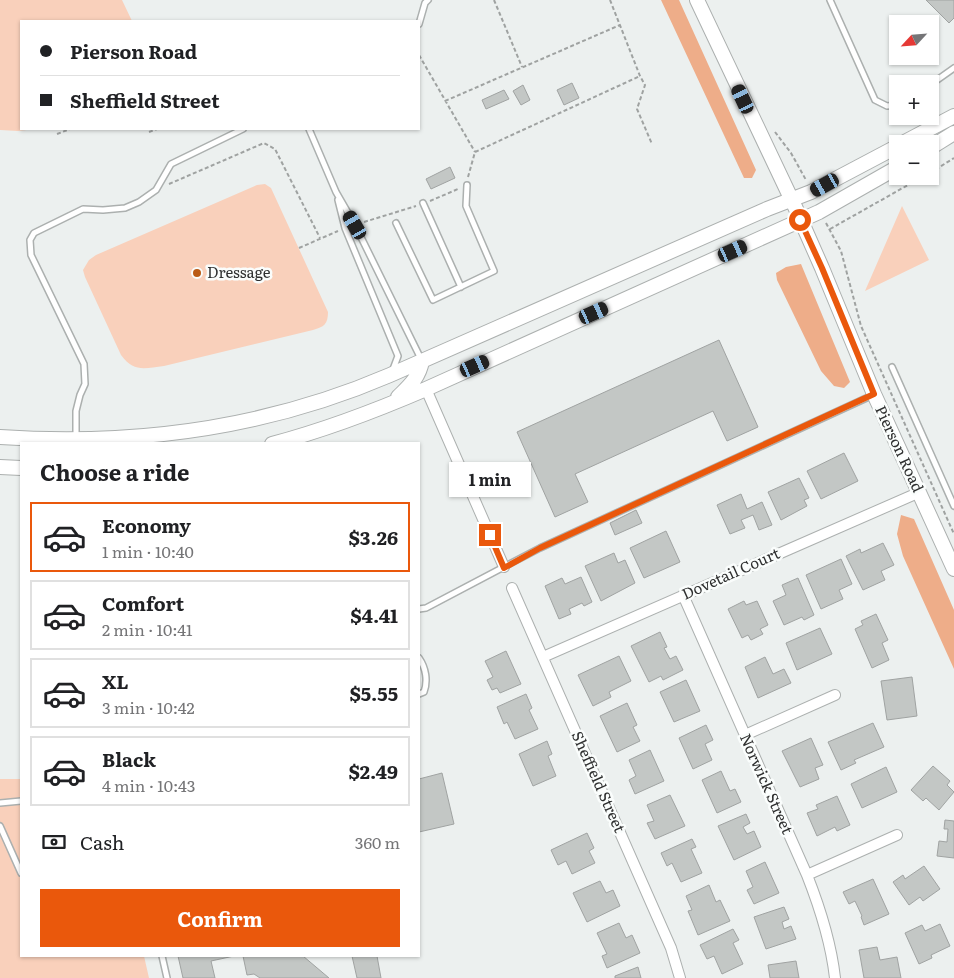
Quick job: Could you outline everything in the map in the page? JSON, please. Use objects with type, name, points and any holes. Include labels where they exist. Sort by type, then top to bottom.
[{"type":"street","name":"Pierson Road","points":[[697,0],[822,268],[874,394],[954,569]]},
{"type":"street","points":[[918,135],[954,116]]},
{"type":"street","points":[[939,143],[954,134]]},
{"type":"street","points":[[0,437],[76,440],[135,438],[171,434],[254,420],[329,399],[422,362],[767,209],[811,192],[889,151]]},
{"type":"street","points":[[279,442],[329,428],[426,389],[819,212],[889,172]]},
{"type":"street","points":[[449,349],[426,376],[426,389],[504,568]]},
{"type":"street","points":[[391,404],[414,381],[420,372],[422,362]]},
{"type":"street","points":[[0,467],[20,468]]},
{"type":"street","name":"Dovetail Court","points":[[543,656],[920,492]]},
{"type":"street","name":"Sheffield Street","points":[[512,588],[671,948],[680,978]]},
{"type":"street","name":"Norwick Street","points":[[683,595],[807,875],[826,931],[834,978]]},
{"type":"street","points":[[745,735],[835,695]]},
{"type":"street","points":[[807,875],[897,835]]},
{"type":"lane","points":[[420,20],[425,3],[428,0]]},
{"type":"lane","points":[[830,0],[875,100],[889,106]]},
{"type":"lane","points":[[939,79],[954,68]]},
{"type":"lane","points":[[76,440],[76,410],[85,384],[84,364],[31,255],[30,240],[34,233],[83,209],[124,208],[139,202],[156,190],[170,164],[240,130]]},
{"type":"lane","points":[[309,130],[336,192],[355,225],[422,362]]},
{"type":"lane","points":[[396,223],[433,300],[494,271],[466,206],[466,185]]},
{"type":"lane","points":[[336,192],[345,228],[398,356],[390,375]]},
{"type":"lane","points":[[423,203],[461,286]]},
{"type":"lane","points":[[892,367],[954,506]]},
{"type":"lane","points":[[420,610],[540,548],[874,394]]},
{"type":"lane","points":[[420,660],[428,682],[424,692],[420,694]]},
{"type":"lane","points":[[0,803],[20,801]]},
{"type":"lane","points":[[0,826],[20,871]]},
{"type":"lane","points":[[162,957],[168,978]]},
{"type":"path","points":[[494,0],[522,68]]},
{"type":"path","points":[[610,0],[645,85],[637,109],[652,144]]},
{"type":"path","points":[[445,101],[620,25]]},
{"type":"path","points":[[355,225],[439,198],[466,185],[475,152],[420,57]]},
{"type":"path","points":[[475,152],[640,76]]},
{"type":"path","points":[[773,129],[803,173],[811,192]]},
{"type":"path","points":[[57,134],[67,130]]},
{"type":"path","points":[[149,132],[154,130]]},
{"type":"path","points":[[156,190],[264,143],[275,149],[320,238]]},
{"type":"path","points":[[939,167],[954,158]]},
{"type":"path","points":[[830,228],[908,185]]},
{"type":"path","points":[[819,212],[830,228],[841,251],[861,326],[954,534]]},
{"type":"path","points":[[299,248],[345,228]]},
{"type":"shaded area","points":[[0,0],[122,0],[132,20],[20,20],[20,130],[26,130],[18,131],[0,130]]},
{"type":"shaded area","points":[[661,0],[679,0],[756,170],[752,178],[744,178]]},
{"type":"shaded area","name":"Dressage","points":[[265,184],[271,188],[328,312],[325,324],[313,330],[164,366],[140,368],[131,365],[121,355],[85,277],[83,270],[89,260],[96,255],[257,185]]},
{"type":"shaded area","points":[[902,206],[929,260],[865,291]]},
{"type":"shaded area","points":[[801,264],[850,382],[844,388],[834,386],[821,371],[777,280],[776,273],[786,267]]},
{"type":"shaded area","points":[[901,515],[914,519],[954,610],[954,669],[903,556],[897,534]]},
{"type":"shaded area","points":[[0,779],[20,779],[20,957],[144,957],[149,978],[0,978]]},
{"type":"building","points":[[926,0],[954,0],[954,18],[949,23]]},
{"type":"building","points":[[572,83],[579,98],[564,105],[557,90]]},
{"type":"building","points":[[523,85],[530,100],[521,105],[513,91]]},
{"type":"building","points":[[504,90],[509,99],[486,109],[482,100]]},
{"type":"building","points":[[450,167],[455,178],[431,189],[426,179]]},
{"type":"building","points":[[719,340],[758,427],[727,441],[713,411],[575,474],[588,502],[555,517],[517,432]]},
{"type":"building","points":[[844,453],[858,481],[821,499],[807,471]]},
{"type":"building","points":[[799,478],[809,498],[804,500],[807,506],[781,520],[768,492]]},
{"type":"building","points":[[741,494],[747,509],[762,502],[772,525],[759,530],[753,515],[741,520],[745,528],[730,534],[717,505]]},
{"type":"building","points":[[636,510],[642,523],[615,535],[610,523]]},
{"type":"building","points":[[666,531],[680,562],[644,578],[630,548]]},
{"type":"building","points":[[883,543],[894,565],[881,571],[885,580],[863,590],[846,556],[860,549],[861,553]]},
{"type":"building","points":[[614,553],[618,563],[625,560],[635,583],[601,601],[585,566]]},
{"type":"building","points":[[841,559],[852,584],[839,590],[843,599],[821,609],[806,575]]},
{"type":"building","points":[[581,577],[592,602],[584,606],[582,603],[569,609],[571,614],[559,619],[545,586],[562,578],[565,584]]},
{"type":"building","points":[[798,578],[814,615],[804,620],[802,617],[784,625],[773,601],[786,595],[782,585]]},
{"type":"building","points":[[744,601],[746,605],[757,601],[768,625],[760,629],[763,634],[751,640],[748,635],[742,638],[728,609]]},
{"type":"building","points":[[876,614],[888,640],[882,643],[889,660],[872,668],[855,629],[863,625],[861,621]]},
{"type":"building","points":[[820,628],[832,654],[797,670],[786,643]]},
{"type":"building","points":[[660,632],[667,647],[664,648],[670,659],[676,656],[683,670],[663,680],[661,676],[649,682],[631,646]]},
{"type":"building","points":[[506,651],[521,684],[500,693],[497,688],[492,690],[487,680],[493,677],[485,661]]},
{"type":"building","points":[[619,656],[631,681],[609,692],[611,697],[593,706],[578,675]]},
{"type":"building","points":[[765,657],[773,674],[784,669],[791,683],[758,698],[745,667]]},
{"type":"building","points":[[912,677],[917,716],[887,720],[881,681]]},
{"type":"building","points":[[686,680],[700,711],[674,722],[660,692]]},
{"type":"building","points":[[526,694],[532,708],[529,710],[538,729],[515,739],[507,722],[504,724],[497,707]]},
{"type":"building","points":[[627,703],[637,725],[633,727],[640,741],[617,752],[600,716]]},
{"type":"building","points":[[873,723],[884,747],[854,760],[856,763],[841,770],[828,742]]},
{"type":"building","points":[[706,725],[713,740],[705,744],[712,760],[693,769],[679,738]]},
{"type":"building","points":[[811,738],[823,765],[815,768],[819,779],[800,787],[782,751]]},
{"type":"building","points":[[547,741],[552,754],[548,756],[556,776],[533,786],[519,754]]},
{"type":"building","points":[[650,750],[664,781],[635,794],[629,780],[636,776],[629,760]]},
{"type":"building","points":[[933,766],[950,781],[947,785],[954,792],[939,810],[926,798],[923,801],[911,790]]},
{"type":"building","points":[[886,767],[897,792],[862,808],[851,784]]},
{"type":"building","points":[[721,771],[730,791],[735,789],[741,802],[717,813],[702,780]]},
{"type":"building","points":[[442,773],[454,824],[420,832],[420,779]]},
{"type":"building","points":[[670,795],[685,826],[655,839],[647,823],[654,821],[647,805]]},
{"type":"building","points":[[837,796],[850,825],[837,831],[835,827],[817,836],[807,813],[818,809],[816,805]]},
{"type":"building","points":[[746,814],[750,823],[743,827],[747,834],[754,831],[761,847],[734,860],[718,826]]},
{"type":"building","points":[[945,820],[954,821],[954,858],[937,856],[939,841],[947,842],[948,829],[944,829]]},
{"type":"building","points":[[587,833],[594,848],[589,851],[595,863],[572,874],[566,861],[558,865],[551,850]]},
{"type":"building","points":[[692,839],[696,847],[691,849],[702,873],[681,882],[672,863],[667,866],[661,853]]},
{"type":"building","points":[[765,862],[779,893],[754,904],[747,890],[753,887],[746,871]]},
{"type":"building","points":[[924,866],[940,889],[923,901],[920,897],[909,905],[893,882],[903,875],[905,879]]},
{"type":"building","points":[[873,879],[889,914],[864,925],[855,901],[849,904],[843,892]]},
{"type":"building","points":[[600,881],[606,893],[613,890],[620,906],[587,922],[573,893]]},
{"type":"building","points":[[709,885],[716,902],[720,900],[730,921],[698,935],[688,911],[692,910],[686,896]]},
{"type":"building","points":[[784,907],[789,919],[782,922],[784,929],[791,926],[796,939],[766,949],[754,917]]},
{"type":"building","points":[[619,923],[626,938],[632,935],[640,953],[607,968],[602,956],[607,954],[597,933]]},
{"type":"building","points":[[940,924],[950,946],[931,955],[932,958],[919,964],[905,933],[922,925],[925,931]]},
{"type":"building","points":[[733,929],[739,940],[733,943],[743,964],[722,974],[714,956],[707,959],[700,945]]},
{"type":"building","points":[[877,947],[880,960],[897,957],[901,978],[864,978],[859,950]]},
{"type":"building","points":[[178,957],[229,957],[211,961],[215,978],[183,978]]},
{"type":"building","points":[[243,957],[304,957],[329,978],[260,978],[254,974],[247,975]]},
{"type":"building","points":[[352,957],[377,957],[381,978],[357,978]]},
{"type":"building","points":[[796,961],[799,978],[770,978],[768,965]]},
{"type":"building","points":[[638,967],[641,978],[615,978],[615,976]]},
{"type":"place","name":"Dressage","points":[[197,273]]},
{"type":"route","points":[[490,535],[504,568],[540,548],[874,394],[800,220]]}]
